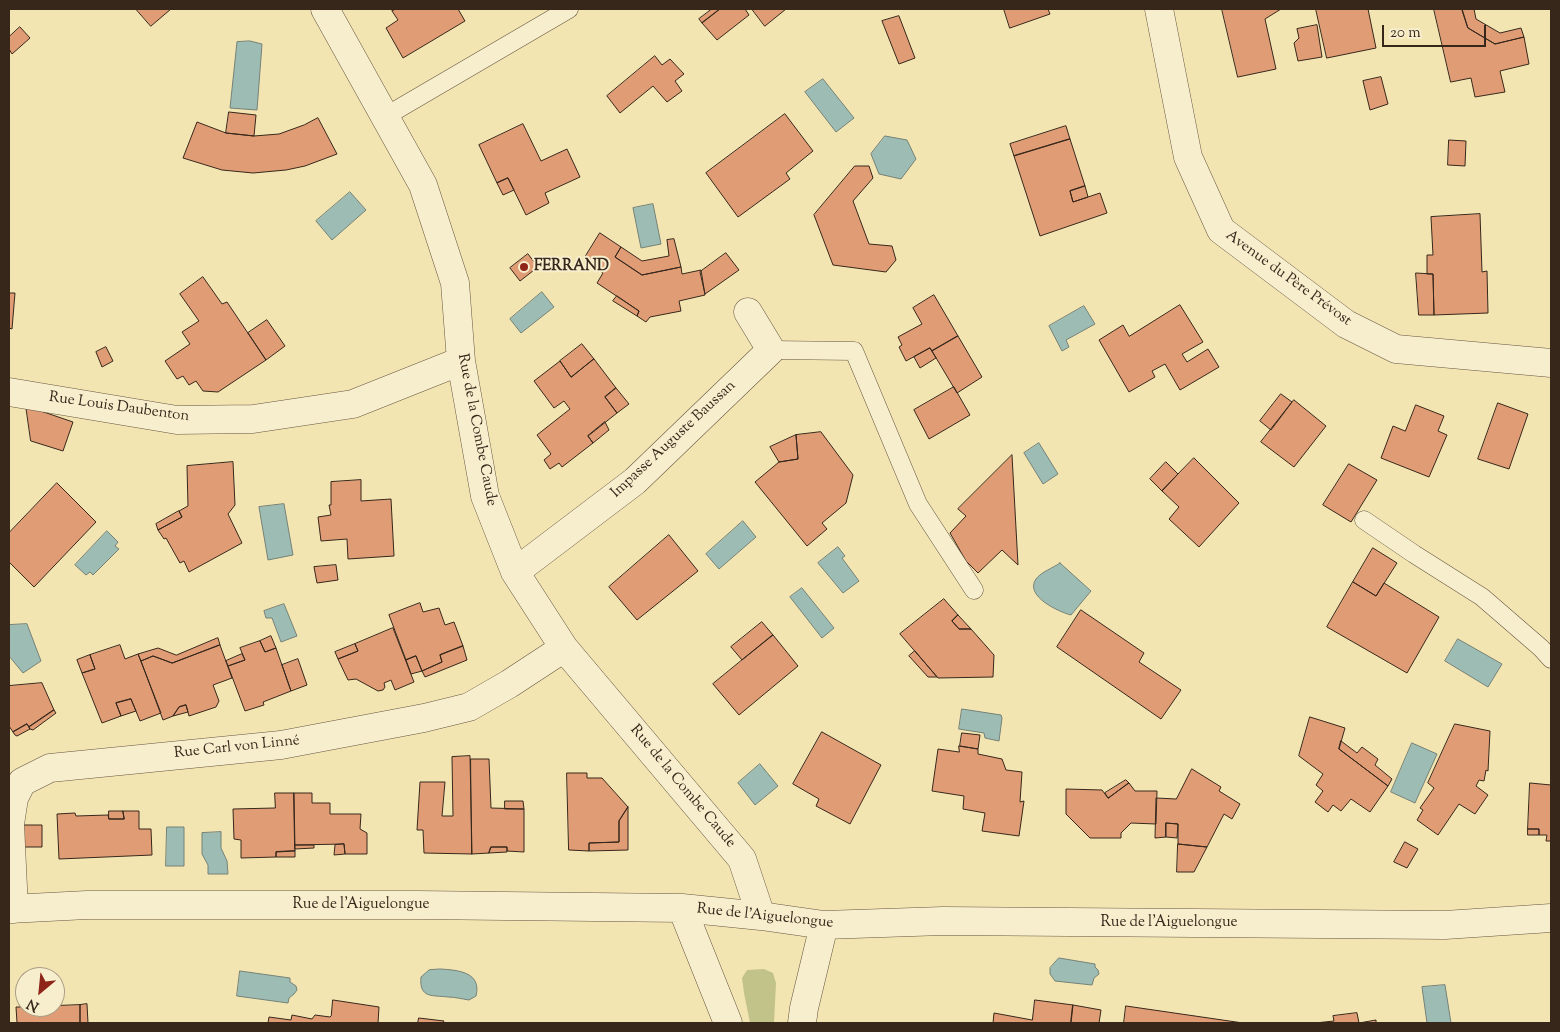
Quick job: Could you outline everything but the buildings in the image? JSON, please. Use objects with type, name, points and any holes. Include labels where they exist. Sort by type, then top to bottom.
[{"type":"street","name":"Rue de la Combe Caude","points":[[325,9],[423,185],[455,283],[461,361],[486,496],[514,572],[564,648],[742,859],[762,916]]},
{"type":"street","name":"Avenue du Père Prévost","points":[[1159,9],[1188,157],[1221,230],[1346,324],[1396,349],[1551,363]]},
{"type":"street","points":[[748,312],[771,350]]},
{"type":"street","name":"Impasse Auguste Baussan","points":[[514,572],[635,481],[771,350]]},
{"type":"street","name":"Rue Louis Daubenton","points":[[9,392],[177,420],[253,419],[353,404],[461,361]]},
{"type":"street","name":"Rue Carl von Linné","points":[[12,909],[10,824],[14,798],[22,782],[50,768],[281,745],[424,718],[469,707],[509,684],[564,648]]},
{"type":"street","name":"Rue de l'Aiguelongue","points":[[12,909],[87,905],[417,905],[682,908],[762,916],[824,925],[943,921],[1445,925],[1551,918]]},
{"type":"street","points":[[682,908],[728,1023]]},
{"type":"street","points":[[802,1023],[824,925]]},
{"type":"lane","points":[[386,116],[569,9]]},
{"type":"lane","points":[[771,350],[854,351],[918,504],[974,590]]},
{"type":"lane","points":[[1364,520],[1482,597],[1551,659]]},
{"type":"green space","points":[[764,969],[773,973],[776,983],[774,1023],[750,1023],[742,978],[747,970]]},
{"type":"water","points":[[250,41],[262,44],[257,110],[230,108],[237,42]]},
{"type":"water","points":[[823,79],[854,118],[836,132],[805,92]]},
{"type":"water","points":[[885,136],[907,140],[916,159],[901,179],[879,174],[871,154]]},
{"type":"water","points":[[350,192],[366,210],[332,240],[316,221]]},
{"type":"water","points":[[653,204],[661,244],[641,248],[633,208]]},
{"type":"water","points":[[542,292],[554,307],[521,333],[510,319]]},
{"type":"water","points":[[1084,306],[1095,324],[1066,340],[1069,347],[1062,351],[1049,326]]},
{"type":"water","points":[[1039,443],[1058,474],[1043,484],[1024,453]]},
{"type":"water","points":[[284,504],[293,555],[268,560],[259,507]]},
{"type":"water","points":[[743,521],[756,537],[719,569],[706,554]]},
{"type":"water","points":[[107,531],[118,542],[115,546],[119,549],[93,575],[90,572],[86,575],[75,565]]},
{"type":"water","points":[[838,547],[845,556],[842,558],[859,581],[843,593],[818,563]]},
{"type":"water","points":[[1060,563],[1091,591],[1071,615],[1051,607],[1035,591],[1036,579]]},
{"type":"water","points":[[802,588],[834,628],[822,638],[790,597]]},
{"type":"water","points":[[284,604],[297,636],[281,642],[272,618],[266,618],[264,611]]},
{"type":"water","points":[[27,624],[41,661],[23,673],[9,656],[9,625]]},
{"type":"water","points":[[1458,639],[1502,664],[1488,687],[1445,661]]},
{"type":"water","points":[[962,709],[1001,715],[999,741],[985,738],[984,733],[959,729]]},
{"type":"water","points":[[1412,743],[1437,754],[1415,803],[1391,792]]},
{"type":"water","points":[[760,764],[778,786],[755,805],[738,783]]},
{"type":"water","points":[[167,827],[184,827],[184,866],[166,866]]},
{"type":"water","points":[[221,832],[221,848],[227,861],[228,874],[208,874],[208,865],[202,854],[202,833]]},
{"type":"water","points":[[1059,958],[1095,964],[1099,974],[1094,978],[1092,985],[1055,981],[1050,974],[1050,968]]},
{"type":"water","points":[[429,970],[454,970],[472,977],[477,988],[476,996],[469,1000],[428,995],[422,989],[421,977]]},
{"type":"water","points":[[240,971],[290,978],[290,982],[296,986],[297,990],[289,998],[288,1003],[237,996]]},
{"type":"water","points":[[1445,985],[1451,1023],[1427,1023],[1422,987]]},
{"type":"place","name":"FERRAND","points":[[524,267]]}]
